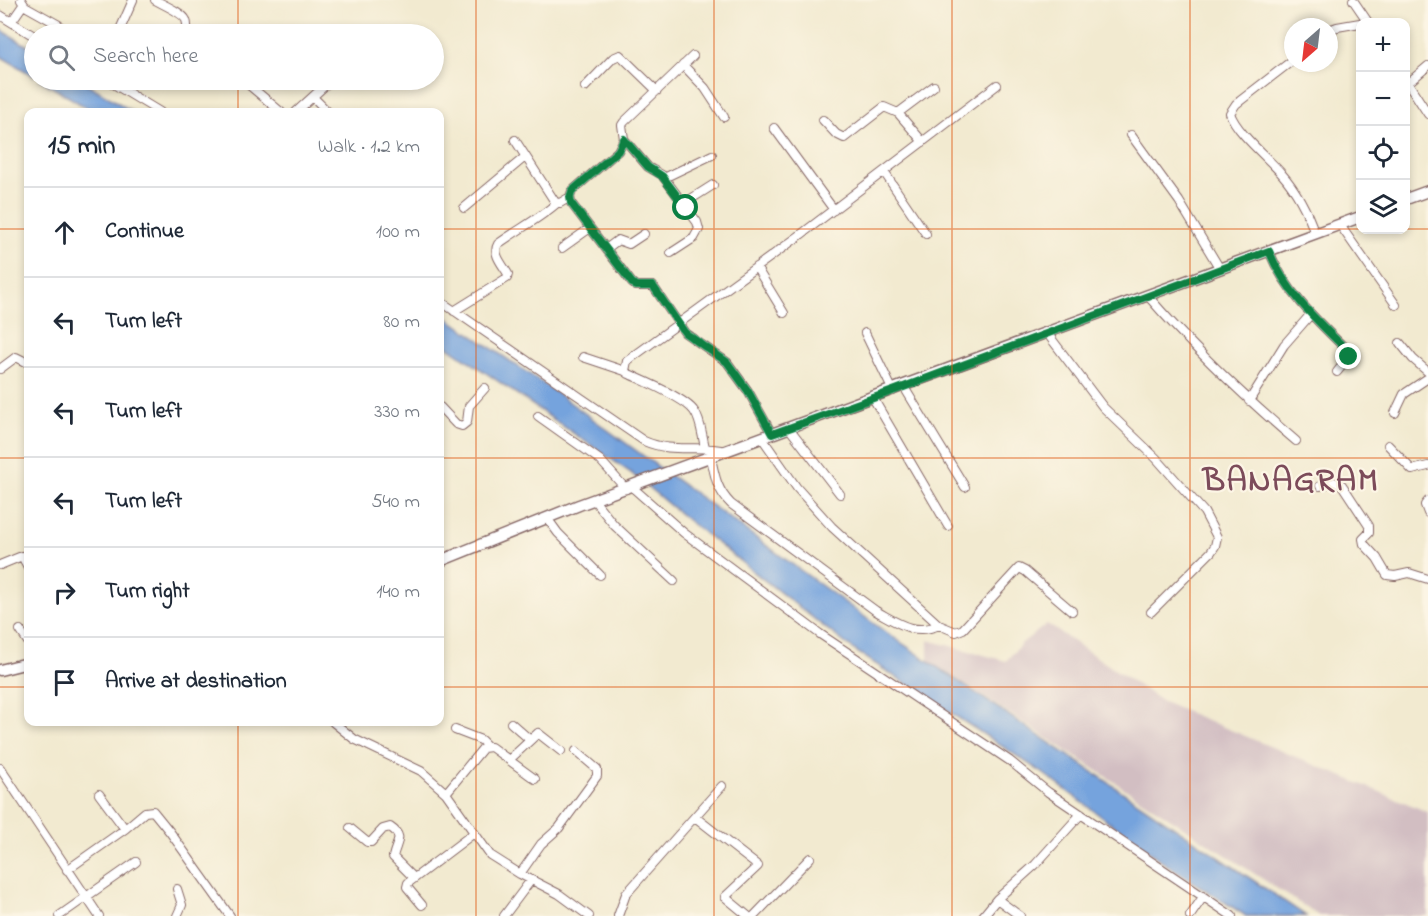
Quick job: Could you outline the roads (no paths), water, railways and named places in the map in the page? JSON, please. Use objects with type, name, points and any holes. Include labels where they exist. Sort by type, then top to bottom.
[{"type":"main road","points":[[1410,198],[1428,191]]},
{"type":"main road","points":[[444,559],[594,500],[1356,219]]},
{"type":"main road","points":[[0,670],[24,664]]},
{"type":"street","points":[[122,24],[133,0]]},
{"type":"street","points":[[155,0],[183,16],[186,24]]},
{"type":"street","points":[[1353,0],[1362,18]]},
{"type":"street","points":[[15,18],[22,2],[57,24]]},
{"type":"street","points":[[0,15],[24,30]]},
{"type":"street","points":[[1338,28],[1356,25]]},
{"type":"street","points":[[585,87],[613,58],[620,55],[657,91]]},
{"type":"street","points":[[671,253],[693,238],[699,229],[697,222],[664,178],[648,167],[624,139],[622,125],[693,56]]},
{"type":"street","points":[[683,65],[710,95],[724,117]]},
{"type":"street","points":[[1410,80],[1428,66]]},
{"type":"street","points":[[1284,67],[1236,104],[1230,113],[1248,138],[1289,183],[1307,212],[1315,234]]},
{"type":"street","points":[[625,371],[625,366],[632,357],[834,210],[997,85]]},
{"type":"street","points":[[898,113],[934,86]]},
{"type":"street","points":[[1410,87],[1428,114]]},
{"type":"street","points":[[124,90],[153,108]]},
{"type":"street","points":[[255,90],[277,108]]},
{"type":"street","points":[[301,108],[320,90]]},
{"type":"street","points":[[313,97],[324,108]]},
{"type":"street","points":[[823,120],[836,134],[844,138],[884,107],[898,113],[923,142]]},
{"type":"street","points":[[774,128],[834,210]]},
{"type":"street","points":[[1131,135],[1179,201],[1220,269]]},
{"type":"street","points":[[624,139],[618,151],[572,191],[571,203],[632,283],[636,286],[653,286],[666,302],[678,324],[692,339],[727,362],[744,385],[767,436],[797,488],[832,527],[939,625],[956,632],[963,629],[1019,568],[1072,611]]},
{"type":"street","points":[[515,140],[557,203]]},
{"type":"street","points":[[664,178],[712,155]]},
{"type":"street","points":[[464,208],[525,157]]},
{"type":"street","points":[[884,172],[926,234]]},
{"type":"street","points":[[683,204],[713,185]]},
{"type":"street","points":[[454,311],[507,278],[508,274],[496,253],[498,244],[524,225],[542,216],[557,203],[570,197]]},
{"type":"street","points":[[1340,225],[1396,305]]},
{"type":"street","points":[[562,248],[590,228]]},
{"type":"street","points":[[606,249],[620,239],[631,243],[645,234]]},
{"type":"street","points":[[1269,251],[1288,284],[1311,314],[1348,351],[1349,357],[1337,372]]},
{"type":"street","points":[[756,267],[784,313]]},
{"type":"street","points":[[1147,296],[1249,401],[1296,441]]},
{"type":"street","points":[[444,304],[644,441],[674,450],[705,447],[727,452]]},
{"type":"street","points":[[1249,401],[1284,345],[1311,314]]},
{"type":"street","points":[[865,333],[893,391]]},
{"type":"street","points":[[1047,333],[1103,407],[1156,458],[1204,512],[1217,537],[1211,552],[1150,612]]},
{"type":"street","points":[[1400,343],[1428,372]]},
{"type":"street","points":[[0,369],[16,357],[24,361]]},
{"type":"street","points":[[584,357],[625,371],[692,408],[698,418],[705,447]]},
{"type":"street","points":[[1395,413],[1404,394],[1428,378]]},
{"type":"street","points":[[904,387],[965,487]]},
{"type":"street","points":[[444,411],[456,424],[462,426],[467,422],[469,406],[485,388]]},
{"type":"street","points":[[873,398],[948,526]]},
{"type":"street","points":[[538,416],[600,460],[684,533],[820,634],[916,697],[950,723],[1011,761],[1048,792],[1232,916]]},
{"type":"street","points":[[789,428],[840,494]]},
{"type":"street","points":[[1388,445],[1412,470],[1428,466]]},
{"type":"street","points":[[711,458],[716,482],[721,493],[731,504],[894,621],[922,631],[939,625]]},
{"type":"street","points":[[1320,486],[1334,482],[1342,485],[1369,526],[1369,533],[1363,539],[1364,544],[1387,574],[1395,576],[1409,573],[1428,579]]},
{"type":"street","points":[[594,500],[614,525],[674,581]]},
{"type":"street","points":[[1428,501],[1425,505],[1428,513]]},
{"type":"street","points":[[547,518],[558,533],[600,575]]},
{"type":"street","points":[[0,565],[21,556],[24,561]]},
{"type":"street","points":[[20,630],[24,636]]},
{"type":"street","points":[[512,723],[529,739]]},
{"type":"street","points":[[338,726],[354,739],[421,771],[446,793],[490,855],[553,891],[589,916]]},
{"type":"street","points":[[455,730],[480,740],[535,779]]},
{"type":"street","points":[[509,760],[535,734],[541,734],[561,751]]},
{"type":"street","points":[[446,793],[487,746]]},
{"type":"street","points":[[520,874],[541,844],[559,828],[597,776],[597,769],[576,752]]},
{"type":"street","points":[[0,768],[99,916]]},
{"type":"street","points":[[618,916],[626,894],[722,786]]},
{"type":"street","points":[[99,794],[125,829]]},
{"type":"street","points":[[67,870],[146,812],[153,812],[230,916]]},
{"type":"street","points":[[983,916],[1082,814]]},
{"type":"street","points":[[695,817],[758,866],[725,897],[748,916]]},
{"type":"street","points":[[350,828],[368,842],[374,841],[386,828],[390,827],[397,831],[399,837],[393,856],[414,878]]},
{"type":"street","points":[[422,904],[407,887],[408,883],[474,833]]},
{"type":"street","points":[[754,916],[810,858]]},
{"type":"street","points":[[60,916],[136,862]]},
{"type":"street","points":[[504,916],[531,880]]},
{"type":"street","points":[[177,889],[182,905],[177,916]]},
{"type":"street","points":[[1190,916],[1203,897]]},
{"type":"street","points":[[997,899],[1020,916]]},
{"type":"water","points":[[0,29],[24,44],[24,70],[0,56]]},
{"type":"water","points":[[57,90],[97,90],[126,108],[87,108]]},
{"type":"water","points":[[444,316],[557,393],[884,631],[1306,916],[1246,916],[1167,865],[1040,771],[854,650],[631,473],[444,344]]},
{"type":"district","name":"BANAGRAM","points":[[1291,482]]}]
